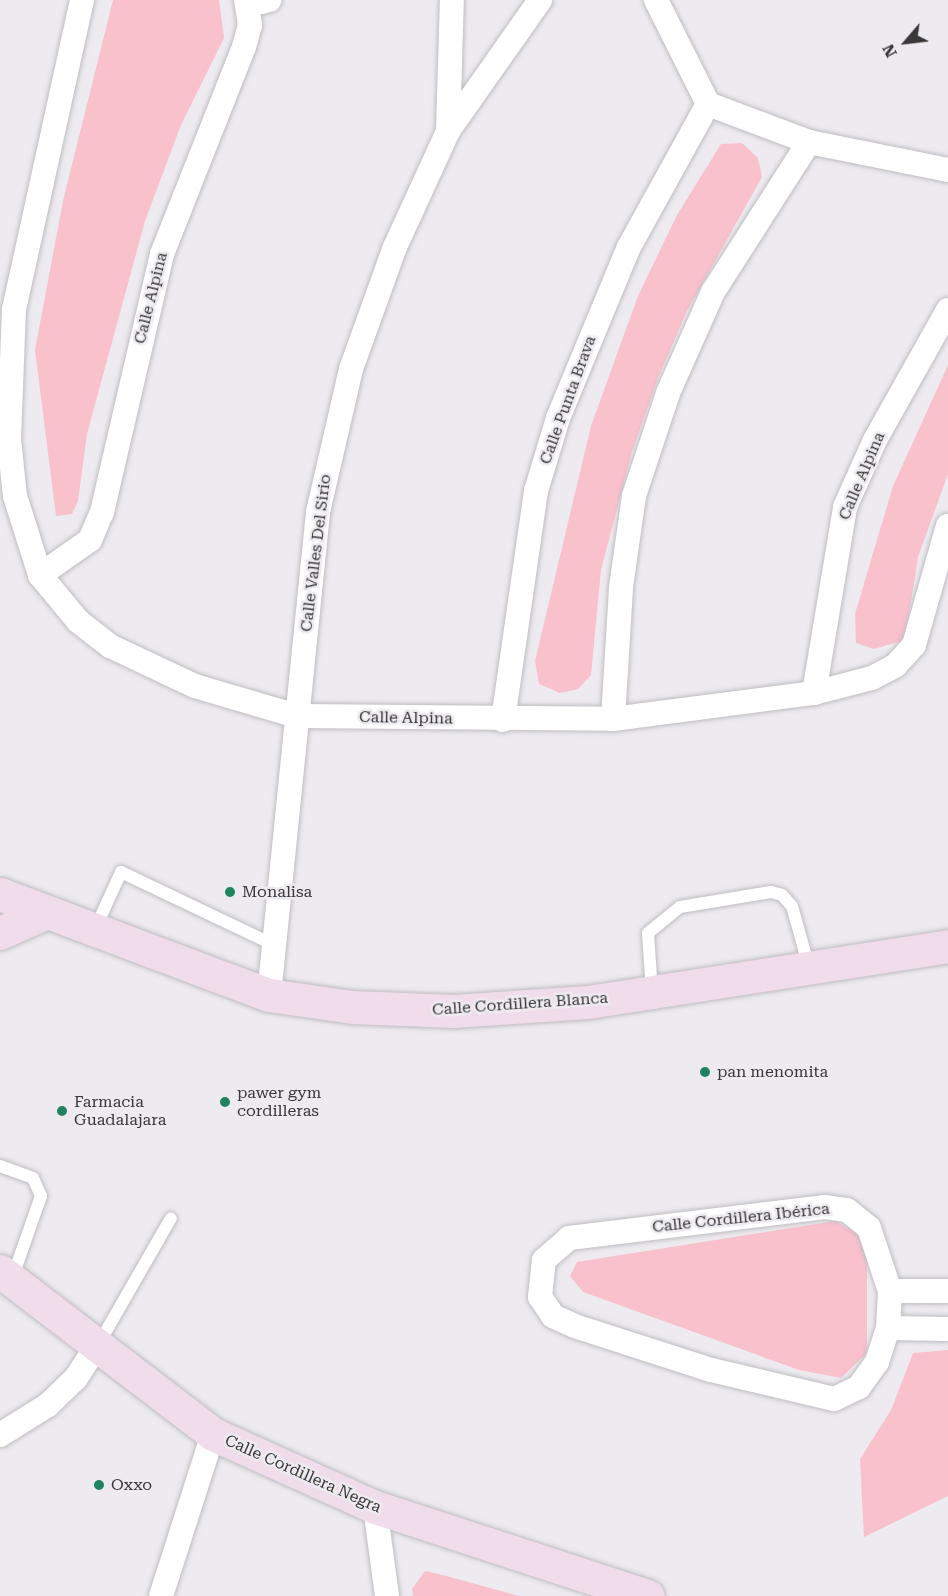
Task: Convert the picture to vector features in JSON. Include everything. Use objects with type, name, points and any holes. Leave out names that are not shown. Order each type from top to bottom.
[{"type":"street","name":"Calle Alpina","points":[[82,0],[29,233],[8,372],[15,496],[40,574],[78,621],[143,666],[297,716],[503,720],[613,719],[814,693],[872,678],[896,665],[914,645],[948,526]]},
{"type":"street","name":"Calle Valles Del Sirio","points":[[448,130],[452,0]]},
{"type":"street","name":"Calle Valles Del Sirio","points":[[269,995],[318,512],[351,369],[395,247],[448,130],[540,0]]},
{"type":"street","points":[[656,0],[708,104],[809,142],[948,170]]},
{"type":"street","name":"Calle Alpina","points":[[40,574],[90,540],[102,512],[162,254],[244,47],[255,2]]},
{"type":"street","name":"Calle Punta Brava","points":[[503,720],[536,491],[558,418],[629,247],[708,104]]},
{"type":"street","points":[[613,719],[621,587],[634,496],[668,393],[713,292],[809,142]]},
{"type":"street","name":"Calle Alpina","points":[[814,693],[845,507],[875,440],[948,310]]},
{"type":"street","name":"Calle Cordillera Blanca","points":[[0,894],[269,995],[352,1007],[453,1011],[652,992],[948,946]]},
{"type":"street","points":[[0,933],[47,912]]},
{"type":"street","name":"Calle Cordillera Ibérica","points":[[825,1207],[847,1209],[869,1228],[890,1291],[888,1328],[867,1378],[850,1393],[821,1400],[575,1326],[553,1316],[539,1284],[549,1252],[569,1238],[825,1207]]},
{"type":"street","name":"Calle Cordillera Negra","points":[[6,1276],[213,1434],[375,1507],[585,1586],[648,1596]]},
{"type":"street","points":[[890,1291],[948,1291]]},
{"type":"street","points":[[888,1328],[948,1329]]},
{"type":"street","points":[[0,1435],[48,1404],[76,1378],[97,1346]]},
{"type":"street","points":[[161,1596],[213,1434]]},
{"type":"street","points":[[375,1507],[387,1596]]},
{"type":"lane","points":[[95,931],[121,872],[274,945]]},
{"type":"lane","points":[[652,992],[648,933],[667,913],[771,892],[792,906],[810,968]]},
{"type":"lane","points":[[0,1166],[33,1178],[41,1196],[6,1276]]},
{"type":"lane","points":[[97,1346],[171,1218]]},
{"type":"shaded area","points":[[113,0],[219,0],[224,38],[181,125],[145,221],[87,434],[78,501],[72,514],[56,516],[35,350],[63,201]]},
{"type":"shaded area","points":[[742,143],[758,158],[762,177],[686,313],[658,378],[632,452],[601,570],[591,675],[578,689],[560,693],[539,684],[535,661],[591,426],[638,296],[677,215],[721,144]]},
{"type":"shaded area","points":[[948,365],[948,474],[918,557],[905,640],[874,649],[856,643],[855,614],[893,486]]},
{"type":"shaded area","points":[[835,1221],[858,1234],[867,1251],[867,1353],[841,1378],[799,1370],[583,1292],[570,1276],[577,1262]]},
{"type":"shaded area","points":[[948,1350],[948,1496],[864,1537],[860,1459],[891,1410],[913,1353]]},
{"type":"shaded area","points":[[425,1571],[519,1596],[413,1596],[412,1589]]},
{"type":"place","name":"Monalisa","points":[[230,892]]},
{"type":"place","name":"pan menomita","points":[[705,1072]]},
{"type":"place","name":"pawer gym cordilleras","points":[[225,1102]]},
{"type":"place","name":"Farmacia Guadalajara","points":[[62,1111]]},
{"type":"place","name":"Oxxo","points":[[99,1485]]}]
